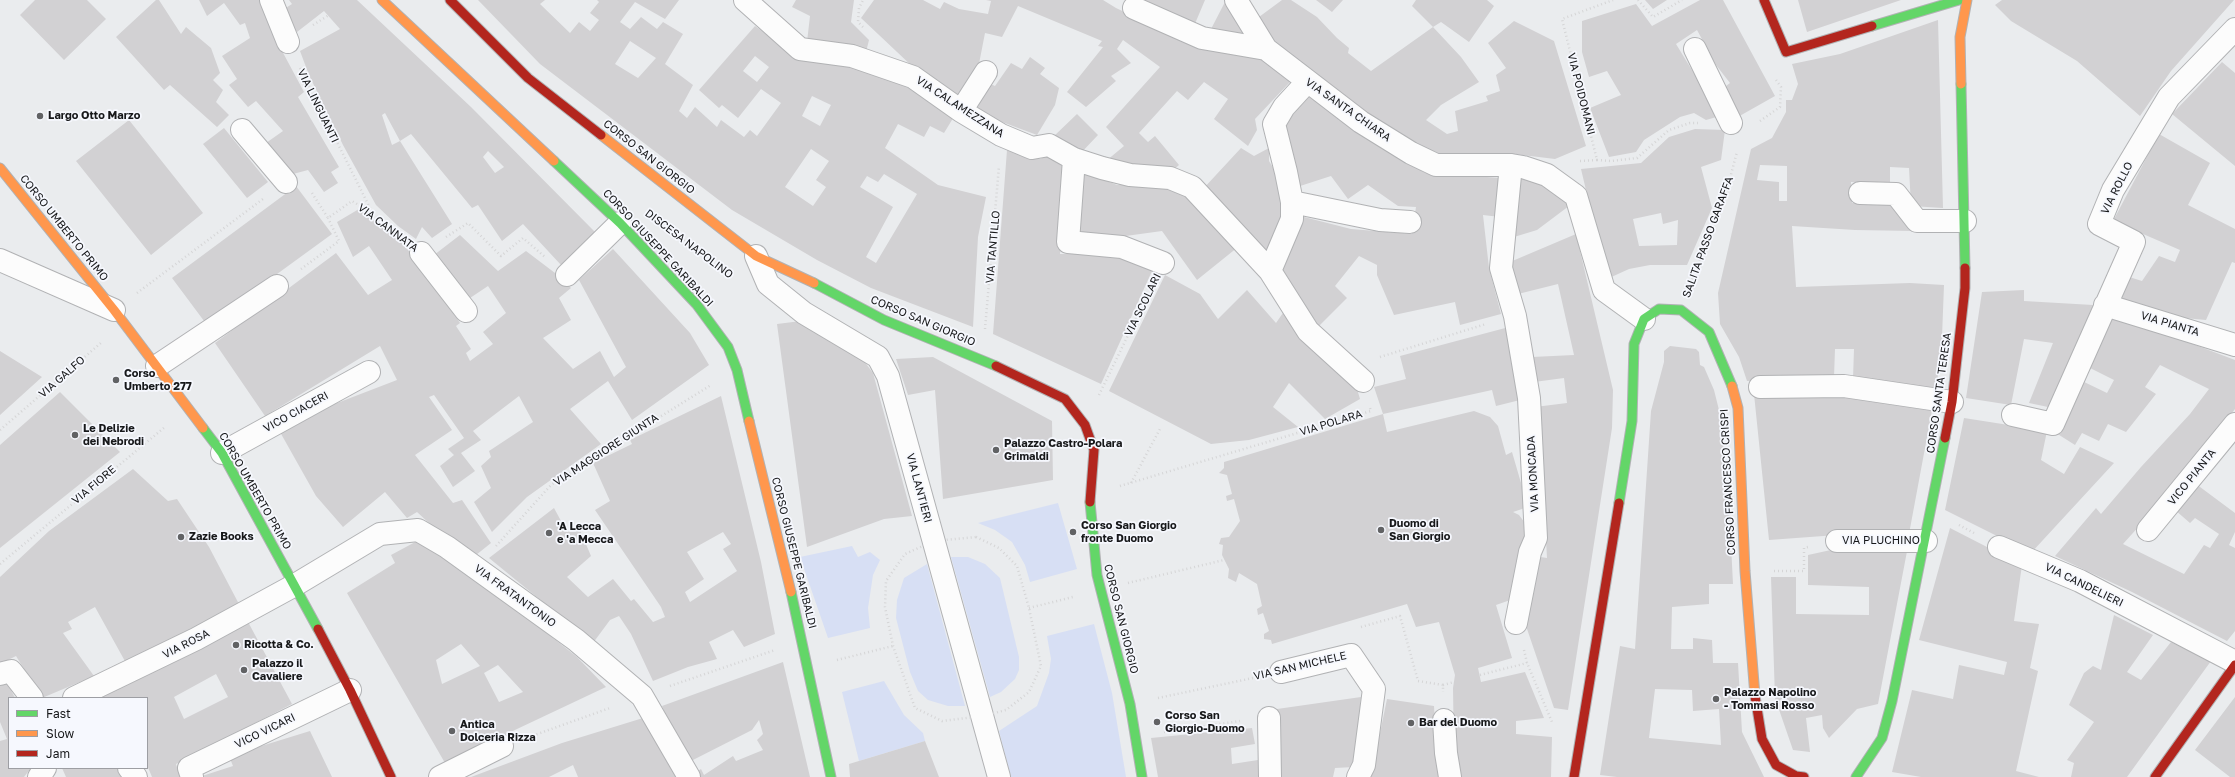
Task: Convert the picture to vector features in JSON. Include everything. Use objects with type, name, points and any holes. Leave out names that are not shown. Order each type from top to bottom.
[{"type":"street","points":[[271,0],[288,42]]},
{"type":"street","name":"CORSO GIUSEPPE GARIBALDI","points":[[382,0],[620,223],[697,305],[728,347],[737,370],[803,640],[831,777]]},
{"type":"street","name":"CORSO SAN GIORGIO","points":[[450,0],[528,78],[756,256],[813,282],[884,320],[981,359],[1065,399],[1085,425],[1094,450],[1089,496],[1096,576],[1101,590],[1130,704],[1142,777]]},
{"type":"street","name":"VIA CALAMEZZANA","points":[[745,0],[800,49],[852,56],[913,77],[962,111],[1001,135],[1032,148],[1049,145],[1074,159],[1102,168],[1130,175],[1170,178],[1192,187],[1270,271],[1308,331],[1363,381]]},
{"type":"street","name":"VIA SANTA CHIARA","points":[[1236,0],[1266,49],[1361,122],[1411,153],[1436,165],[1511,165],[1547,175],[1576,196]]},
{"type":"street","points":[[1764,0],[1786,52],[1959,0]]},
{"type":"street","name":"CORSO SANTA TERESA","points":[[1856,777],[1882,738],[1926,541],[1952,402],[1965,288],[1965,221],[1960,37],[1967,0]]},
{"type":"street","points":[[1134,8],[1202,38],[1266,49]]},
{"type":"street","name":"VIA ROLLO","points":[[2013,415],[2053,424],[2134,242],[2099,224],[2113,190],[2169,97],[2231,42]]},
{"type":"street","points":[[1695,49],[1736,129]]},
{"type":"street","points":[[962,111],[986,72]]},
{"type":"street","points":[[1270,271],[1292,219],[1292,202],[1274,124],[1284,107],[1307,82]]},
{"type":"street","points":[[242,130],[286,182]]},
{"type":"street","name":"VIA SCOLARI","points":[[1074,159],[1068,242],[1122,248],[1163,263]]},
{"type":"street","name":"VIA MONCADA","points":[[1511,165],[1501,268],[1514,316],[1529,398],[1536,538],[1530,552],[1516,623]]},
{"type":"street","name":"CORSO UMBERTO PRIMO","points":[[0,168],[119,317],[222,453],[295,585],[350,690],[390,777]]},
{"type":"street","points":[[1860,193],[1896,194],[1917,222],[1965,221]]},
{"type":"street","points":[[1576,196],[1604,290],[1644,318]]},
{"type":"street","points":[[1292,202],[1380,220],[1410,222]]},
{"type":"street","points":[[567,275],[620,223]]},
{"type":"street","points":[[421,253],[466,311]]},
{"type":"street","name":"VIA LANTIERI","points":[[756,256],[768,284],[804,313],[878,357],[888,376],[999,777]]},
{"type":"street","points":[[2,262],[119,317]]},
{"type":"street","points":[[157,366],[277,286]]},
{"type":"street","name":"VIA PIANTA","points":[[2105,305],[2233,342]]},
{"type":"street","points":[[1574,777],[1632,421],[1634,344],[1644,318],[1659,309],[1681,310]]},
{"type":"street","name":"CORSO FRANCESCO CRISPI","points":[[1681,310],[1709,332],[1729,376],[1738,408],[1745,571],[1754,680],[1762,739],[1776,765],[1798,777]]},
{"type":"street","name":"VICO CIACERI","points":[[222,453],[370,372]]},
{"type":"street","points":[[1760,387],[1844,386],[1952,402]]},
{"type":"street","name":"VICO PIANTA","points":[[2148,530],[2235,424]]},
{"type":"street","name":"VIA FRATANTONIO","points":[[295,585],[380,534],[401,530],[418,530],[447,547],[576,640],[642,696],[689,777]]},
{"type":"street","name":"VIA PLUCHINO","points":[[1836,541],[1926,541]]},
{"type":"street","name":"VIA CANDELIERI","points":[[1999,547],[2080,581],[2235,663]]},
{"type":"street","name":"VIA ROSA","points":[[83,696],[196,639],[295,585]]},
{"type":"street","points":[[1351,655],[1374,689],[1364,765],[1358,777]]},
{"type":"street","name":"VIA SAN MICHELE","points":[[1281,672],[1351,655]]},
{"type":"street","points":[[2155,777],[2235,663]]},
{"type":"street","points":[[0,674],[11,671],[31,697]]},
{"type":"street","name":"VICO VICARI","points":[[192,777],[189,768],[350,690]]},
{"type":"street","points":[[1269,718],[1270,777]]},
{"type":"street","points":[[1444,720],[1446,753],[1450,777]]},
{"type":"street","points":[[440,777],[502,746]]},
{"type":"street","points":[[130,769],[136,777]]},
{"type":"path","name":"VIA POIDOMANI","points":[[1597,160],[1562,19],[1613,0]]},
{"type":"path","points":[[1638,0],[1653,17],[1682,0]]},
{"type":"path","points":[[288,42],[329,15]]},
{"type":"path","name":"VIA LINGUANTI","points":[[288,42],[353,178],[372,213]]},
{"type":"path","points":[[1576,196],[1568,163],[1638,158],[1669,130],[1690,123],[1736,129],[1780,107],[1781,87],[1772,76]]},
{"type":"path","name":"SALITA PASSO GARAFFA","points":[[1681,310],[1726,193],[1736,129]]},
{"type":"path","name":"VIA TANTILLO","points":[[981,359],[992,259],[1001,135]]},
{"type":"path","points":[[119,317],[286,182],[304,179],[328,218],[339,241],[297,272]]},
{"type":"path","name":"VIA CANNATA","points":[[328,218],[352,201],[372,213],[421,253],[468,223],[501,256],[523,238],[567,275]]},
{"type":"path","name":"DISCESA NAPOLINO","points":[[661,223],[699,252]]},
{"type":"path","name":"VIA SCOLARI","points":[[1085,425],[1163,263]]},
{"type":"path","name":"VIA POLARA","points":[[1089,496],[1371,412],[1360,363],[1514,316]]},
{"type":"path","name":"VIA GALFO","points":[[0,430],[119,317]]},
{"type":"path","name":"VIA MAGGIORE GIUNTA","points":[[473,567],[501,541],[551,485],[683,400],[737,370]]},
{"type":"path","name":"VIA FIORE","points":[[0,564],[188,407]]},
{"type":"path","points":[[1130,483],[1160,427]]},
{"type":"path","points":[[1932,510],[1999,547]]},
{"type":"path","points":[[1745,571],[1804,571],[1804,548],[1836,541]]},
{"type":"path","points":[[1101,590],[1224,560]]},
{"type":"path","points":[[829,662],[893,646],[915,708],[942,721],[983,716],[1006,710],[1029,692],[1041,666],[1029,608],[1076,597]]},
{"type":"path","name":"VIA SAN MICHELE","points":[[1351,655],[1346,631],[1400,616],[1418,681],[1443,685]]},
{"type":"path","points":[[1516,623],[1527,663],[1554,728]]},
{"type":"path","points":[[1480,675],[1527,663]]},
{"type":"path","name":"VIA SAN MICHELE","points":[[1130,704],[1281,672]]},
{"type":"path","points":[[1444,720],[1443,685],[1454,682]]},
{"type":"path","points":[[1136,735],[1269,718]]},
{"type":"shaded area","points":[[1058,503],[1077,569],[1030,582],[1025,565],[1012,542],[995,530],[978,523]]},
{"type":"shaded area","points":[[852,546],[858,557],[870,552],[880,560],[873,575],[868,608],[870,628],[828,638],[800,557]]},
{"type":"shaded area","points":[[951,557],[968,557],[985,564],[1000,578],[1019,657],[1019,670],[1015,679],[1001,692],[990,697]]},
{"type":"shaded area","points":[[927,564],[965,706],[948,706],[928,700],[918,691],[910,672],[896,618],[897,600],[904,578]]},
{"type":"shaded area","points":[[1094,624],[1112,693],[1126,777],[1011,777],[999,731],[1037,706],[1049,673],[1051,659],[1047,636]]},
{"type":"shaded area","points":[[884,681],[904,715],[923,733],[925,741],[859,761],[842,692]]},
{"type":"building","points":[[35,0],[87,0],[106,19],[64,60],[20,15]]},
{"type":"building","points":[[156,0],[159,0],[181,34],[186,27],[211,48],[220,73],[213,80],[223,90],[216,102],[229,115],[217,127],[170,85],[164,90],[116,37]]},
{"type":"building","points":[[199,0],[260,0],[281,49],[304,92],[298,97],[339,167],[331,172],[338,183],[324,192],[308,170],[293,174],[266,143],[283,131],[256,101],[248,107],[229,85],[237,79],[222,56],[250,38],[245,23],[240,25],[224,3],[207,16]]},
{"type":"building","points":[[289,0],[357,0],[471,107],[595,232],[561,265],[523,224],[502,241],[478,205],[472,208],[411,134],[400,141],[452,224],[432,238],[422,227],[416,239],[398,226],[376,205],[343,145],[309,75],[300,51],[340,29],[324,11],[297,32],[281,11],[292,4]],"holes":[[[385,113],[400,141],[392,145],[382,115]],[[488,151],[504,167],[495,173],[483,157]]]},
{"type":"building","points":[[478,0],[545,0],[540,4],[570,33],[579,22],[590,31],[599,20],[590,13],[599,2],[597,0],[679,0],[665,19],[635,2],[620,22],[630,29],[641,17],[657,29],[663,22],[683,34],[665,64],[693,85],[679,111],[687,118],[695,107],[717,127],[721,120],[744,137],[750,130],[757,136],[781,103],[761,89],[738,118],[722,105],[719,108],[699,90],[755,26],[801,59],[851,66],[889,77],[955,115],[944,133],[930,126],[924,137],[898,124],[885,148],[938,185],[986,197],[978,237],[973,327],[871,288],[817,260],[732,210],[540,64]],"holes":[[[630,41],[656,58],[638,78],[615,64]],[[755,56],[769,67],[757,82],[743,71]],[[812,96],[831,105],[820,126],[802,116]],[[811,149],[829,161],[816,180],[826,187],[813,206],[785,187]],[[884,174],[917,194],[876,263],[866,257],[893,207],[860,187],[867,176],[878,182]]]},
{"type":"building","points":[[796,0],[854,0],[851,22],[869,40],[866,52],[807,42],[810,16],[792,7]]},
{"type":"building","points":[[874,0],[923,0],[940,9],[944,2],[959,9],[988,14],[991,1],[986,0],[1103,0],[1141,20],[1263,56],[1290,82],[1255,119],[1257,130],[1248,146],[1214,119],[1228,99],[1204,82],[1188,100],[1177,91],[1139,133],[1148,142],[1155,136],[1179,165],[1170,173],[1106,161],[1124,146],[1106,127],[1160,67],[1123,40],[1117,49],[1131,63],[1111,76],[1116,81],[1086,107],[1067,92],[1103,47],[1098,46],[1102,41],[1018,6],[1002,37],[985,33],[978,69],[958,98],[914,68],[861,18]]},
{"type":"building","points":[[1137,0],[1205,0],[1194,26]]},
{"type":"building","points":[[1226,0],[1246,27],[1241,38],[1210,31]]},
{"type":"building","points":[[1282,0],[1291,0],[1317,17],[1349,48],[1348,53],[1371,71],[1433,27],[1461,57],[1479,82],[1441,105],[1426,120],[1447,134],[1458,131],[1455,111],[1488,101],[1486,96],[1500,91],[1496,75],[1506,68],[1488,43],[1514,21],[1554,41],[1586,146],[1555,159],[1506,153],[1438,153],[1407,140],[1351,104],[1304,67],[1263,31],[1259,17]]},
{"type":"building","points":[[1316,0],[1343,0],[1332,12]]},
{"type":"building","points":[[1416,0],[1487,0],[1494,6],[1469,42],[1441,22],[1433,27],[1412,6]]},
{"type":"building","points":[[1645,0],[1667,0],[1653,9]]},
{"type":"building","points":[[1700,0],[1723,0],[1775,96],[1736,118],[1722,89],[1730,83],[1716,65],[1697,30],[1676,44],[1720,116],[1706,120],[1694,113],[1680,117],[1644,140],[1636,152],[1609,157],[1590,108],[1621,95],[1607,71],[1589,77],[1582,52],[1582,21],[1636,4],[1652,26]]},
{"type":"building","points":[[1798,0],[1901,0],[1807,32]]},
{"type":"building","points":[[2002,0],[2234,0],[2171,71],[2140,116],[2077,61],[2011,21],[1995,5]]},
{"type":"building","points":[[1938,20],[1943,208],[1911,206],[1909,168],[1890,167],[1890,183],[1851,182],[1852,203],[1894,202],[1914,231],[1855,230],[1792,226],[1796,287],[1910,283],[1944,285],[1942,337],[1936,394],[1853,379],[1854,349],[1835,349],[1834,377],[1747,381],[1739,357],[1720,324],[1718,293],[1751,149],[1772,138],[1786,112],[1786,100],[1792,100],[1798,84],[1792,64],[1840,54]],"holes":[[[1760,165],[1787,166],[1787,201],[1779,201],[1779,182],[1757,180]]]},
{"type":"building","points":[[1030,57],[1045,68],[1040,74],[1059,88],[1055,105],[1037,135],[994,119],[977,109],[988,83],[995,86],[1011,63],[1022,69]]},
{"type":"building","points":[[2222,62],[2235,73],[2235,166],[2172,114]]},
{"type":"building","points":[[1310,93],[1399,158],[1425,173],[1502,178],[1500,217],[1483,215],[1489,268],[1501,314],[1460,325],[1455,302],[1394,315],[1377,275],[1377,265],[1359,256],[1335,286],[1347,298],[1317,328],[1280,272],[1300,216],[1351,229],[1412,234],[1416,207],[1398,206],[1368,185],[1348,199],[1331,176],[1297,187],[1284,126]]},
{"type":"building","points":[[1077,114],[1098,135],[1079,155],[1053,137]]},
{"type":"building","points":[[129,120],[203,213],[151,255],[76,161]]},
{"type":"building","points":[[224,128],[268,182],[247,198],[203,144]]},
{"type":"building","points":[[1695,129],[1725,130],[1721,160],[1701,167],[1712,208],[1687,265],[1650,265],[1629,269],[1607,279],[1581,169],[1641,163],[1669,137]],"holes":[[[1661,213],[1663,224],[1678,220],[1677,245],[1639,246],[1633,219]]]},
{"type":"building","points":[[2159,134],[2210,163],[2188,205],[2235,229],[2235,263],[2232,262],[2206,320],[2184,318],[2119,302],[2126,276],[2142,281],[2159,256],[2175,262],[2180,250],[2113,221]]},
{"type":"building","points":[[1241,148],[1254,156],[1269,148],[1269,161],[1281,181],[1283,217],[1267,252],[1203,189]]},
{"type":"building","points":[[1007,150],[1041,159],[1047,151],[1067,165],[1060,254],[1120,254],[1152,271],[1101,384],[993,334]]},
{"type":"building","points":[[1077,169],[1117,185],[1170,183],[1194,198],[1238,247],[1197,280],[1162,231],[1111,238],[1072,234]]},
{"type":"building","points":[[1519,174],[1565,194],[1569,206],[1537,230],[1514,237]]},
{"type":"building","points":[[296,186],[332,234],[207,325],[172,278]]},
{"type":"building","points":[[359,209],[405,246],[429,277],[460,323],[456,326],[471,349],[466,353],[470,361],[493,344],[483,332],[506,313],[488,286],[470,298],[434,255],[460,235],[498,271],[526,251],[555,273],[571,288],[559,298],[571,320],[543,338],[573,369],[600,351],[614,377],[626,367],[579,280],[613,249],[690,333],[709,365],[632,420],[608,381],[570,409],[601,444],[527,497],[492,532],[474,502],[491,488],[481,466],[491,457],[489,451],[533,422],[519,396],[473,431],[481,440],[461,453],[475,471],[453,487],[440,466],[454,455],[448,449],[464,438],[434,395],[429,397],[452,430],[415,455],[453,503],[462,500],[491,543],[476,555],[443,536],[417,512],[407,518],[385,492],[343,527],[316,496],[280,432],[332,405],[397,380],[380,346],[265,416],[215,343],[336,253],[368,295],[392,280],[369,246],[353,257],[337,222]]},
{"type":"building","points":[[1576,234],[1613,390],[1612,428],[1568,710],[1554,708],[1526,626],[1534,556],[1547,558],[1541,449],[1535,407],[1567,403],[1564,378],[1534,382],[1532,357],[1574,355],[1558,284],[1518,294],[1510,262]]},
{"type":"building","points":[[1165,275],[1200,294],[1218,319],[1247,290],[1276,323],[1285,310],[1357,389],[1360,399],[1325,419],[1289,383],[1273,407],[1298,427],[1249,440],[1211,444],[1109,391]]},
{"type":"building","points":[[2024,290],[2024,301],[2093,305],[2077,349],[2048,407],[2029,403],[2053,343],[2024,339],[2011,405],[1966,398],[1982,292]]},
{"type":"building","points":[[2111,313],[2235,360],[2235,409],[2169,493],[2123,544],[2184,574],[2204,545],[2210,548],[2219,534],[2195,518],[2190,523],[2175,510],[2196,484],[2235,513],[2235,532],[2229,545],[2235,548],[2235,631],[2227,641],[2132,592],[2055,556],[2096,508],[2101,514],[2141,467],[2190,414],[2209,389],[2160,365],[2145,387],[2156,394],[2126,432],[2108,424],[2099,441],[2082,433],[2075,445],[2056,433],[2080,380],[2107,393],[2114,380],[2086,366]]},
{"type":"building","points":[[801,321],[864,361],[873,373],[912,516],[884,519],[807,547],[777,324]]},
{"type":"building","points":[[1509,327],[1520,400],[1496,406],[1492,390],[1383,414],[1374,387],[1406,379],[1400,356]]},
{"type":"building","points":[[1670,346],[1696,349],[1699,352],[1700,365],[1704,367],[1714,390],[1720,414],[1729,505],[1733,584],[1709,584],[1709,604],[1672,607],[1671,649],[1693,649],[1693,638],[1712,640],[1713,663],[1738,663],[1742,732],[1764,777],[1617,777],[1600,775],[1620,646],[1635,649],[1651,411],[1664,362],[1664,351]],"holes":[[[1655,689],[1692,690],[1693,711],[1719,709],[1721,745],[1649,738]]]},
{"type":"building","points":[[0,351],[42,377],[0,415]]},
{"type":"building","name":"Palazzo Castro-Polara Grimaldi","points":[[933,357],[1052,421],[1053,480],[943,499],[935,390],[908,395],[896,359]]},
{"type":"building","points":[[60,392],[120,452],[0,548],[0,445]]},
{"type":"building","points":[[1754,394],[1855,394],[1933,405],[1909,534],[1837,535],[1769,540]]},
{"type":"building","points":[[721,396],[761,562],[775,634],[744,647],[733,630],[709,642],[717,659],[688,667],[653,681],[631,634],[619,616],[610,620],[593,643],[489,558],[554,508],[567,532],[580,530],[591,556],[567,577],[588,597],[613,579],[631,601],[634,599],[653,622],[665,617],[661,607],[595,510],[610,501],[593,463],[632,444],[630,440]],"holes":[[[723,532],[731,544],[723,549],[737,571],[690,602],[685,592],[704,579],[687,552]]]},
{"type":"building","name":"Duomo di San Giorgio","points":[[1474,411],[1490,417],[1498,426],[1506,455],[1512,452],[1528,507],[1513,512],[1519,515],[1528,527],[1515,573],[1513,586],[1516,598],[1496,605],[1512,658],[1478,668],[1481,682],[1525,672],[1544,718],[1516,721],[1516,734],[1552,737],[1551,777],[1458,777],[1454,752],[1453,688],[1455,675],[1439,622],[1416,627],[1407,604],[1272,644],[1271,640],[1264,639],[1264,634],[1269,631],[1263,613],[1258,615],[1257,609],[1262,606],[1257,584],[1239,573],[1236,582],[1228,578],[1229,569],[1222,555],[1223,545],[1219,544],[1221,538],[1229,537],[1240,521],[1234,499],[1227,501],[1226,496],[1232,494],[1227,475],[1219,473],[1224,468],[1224,462],[1383,414],[1387,432]]},
{"type":"building","points":[[1964,418],[2047,431],[2041,460],[2064,474],[2080,447],[2114,463],[2031,553],[1945,510]]},
{"type":"building","points":[[133,469],[168,501],[177,499],[209,547],[240,606],[126,663],[95,607],[68,622],[72,629],[63,633],[94,676],[41,697],[16,656],[0,664],[0,577],[49,531]]},
{"type":"building","points":[[1950,528],[2022,565],[2014,621],[2039,624],[2030,668],[2038,671],[2016,771],[2039,777],[1921,777],[1892,772],[1912,690],[1953,699],[1959,665],[2004,675],[2007,662],[1919,640]]},
{"type":"building","points":[[419,540],[514,607],[577,657],[606,687],[445,763],[347,593],[395,563],[391,555]],"holes":[[[461,644],[480,666],[442,684],[436,660]],[[498,665],[523,692],[499,702],[484,673]]]},
{"type":"building","points":[[1908,546],[1878,704],[1857,709],[1829,738],[1823,728],[1822,715],[1806,718],[1810,752],[1793,750],[1775,698],[1771,577],[1796,577],[1796,614],[1869,615],[1869,587],[1808,585],[1808,555],[1840,548]]},
{"type":"building","points":[[2114,615],[2153,635],[2127,672],[2141,680],[2171,642],[2211,661],[2127,777],[2071,777],[2074,763],[2067,760],[2094,722],[2069,705],[2084,673],[2093,666],[2101,670]]},
{"type":"building","points":[[247,620],[292,704],[176,764],[180,777],[152,777],[148,767],[148,697],[97,697]],"holes":[[[216,674],[228,697],[184,719],[174,697]]]},
{"type":"building","points":[[783,662],[810,777],[697,777],[695,773],[701,769],[704,775],[733,756],[736,761],[763,750],[757,740],[763,734],[759,720],[752,730],[689,762],[671,728],[662,706]]},
{"type":"building","points":[[6,680],[14,697],[8,697],[8,769],[30,769],[24,777],[0,777],[0,741],[7,739],[0,722],[0,683]]},
{"type":"building","points":[[1361,697],[1354,767],[1335,768],[1333,777],[1278,777],[1277,709]]},
{"type":"building","points":[[2235,697],[2235,777],[2230,777],[2195,750]]},
{"type":"building","points":[[1387,699],[1434,706],[1436,743],[1441,777],[1371,777]]},
{"type":"building","points":[[643,718],[682,777],[578,777],[573,765],[549,777],[471,777],[562,743]]},
{"type":"building","points":[[1252,728],[1255,744],[1231,748],[1232,764],[1258,760],[1260,777],[1158,777],[1151,738]]},
{"type":"building","points":[[310,731],[332,777],[199,777],[233,766],[229,756]]},
{"type":"building","points":[[925,741],[939,777],[850,777],[849,764]]},
{"type":"building","points":[[62,769],[120,769],[125,777],[66,777]]},
{"type":"traffic: fast","points":[[1872,26],[1959,0]]},
{"type":"traffic: fast","points":[[1961,84],[1965,268]]},
{"type":"traffic: fast","points":[[554,161],[620,223],[697,305],[728,347],[737,370],[749,421]]},
{"type":"traffic: fast","points":[[814,283],[884,320],[996,366]]},
{"type":"traffic: fast","points":[[1619,503],[1632,421],[1634,344],[1644,319],[1659,309],[1681,310],[1709,332],[1732,386]]},
{"type":"traffic: fast","points":[[203,428],[222,453],[318,629]]},
{"type":"traffic: fast","points":[[1856,777],[1882,738],[1892,701],[1945,438]]},
{"type":"traffic: fast","points":[[1090,502],[1097,575],[1130,704],[1142,777]]},
{"type":"traffic: fast","points":[[791,592],[831,777]]},
{"type":"traffic: slow","points":[[382,0],[554,161]]},
{"type":"traffic: slow","points":[[1961,84],[1960,37],[1967,0]]},
{"type":"traffic: slow","points":[[601,135],[756,256],[814,283]]},
{"type":"traffic: slow","points":[[0,168],[114,310],[203,428]]},
{"type":"traffic: slow","points":[[1732,386],[1738,408],[1745,571],[1755,696]]},
{"type":"traffic: slow","points":[[749,421],[791,592]]},
{"type":"traffic: jam","points":[[450,0],[528,78],[601,135]]},
{"type":"traffic: jam","points":[[1764,0],[1786,52],[1872,26]]},
{"type":"traffic: jam","points":[[1945,438],[1952,402],[1965,288],[1965,268]]},
{"type":"traffic: jam","points":[[996,366],[1065,399],[1085,425],[1094,450],[1090,502]]},
{"type":"traffic: jam","points":[[1574,777],[1619,503]]},
{"type":"traffic: jam","points":[[318,629],[350,690],[391,777]]},
{"type":"traffic: jam","points":[[2155,777],[2235,665]]},
{"type":"traffic: jam","points":[[1755,696],[1762,739],[1776,765],[1796,776],[1804,777]]},
{"type":"place","name":"Largo Otto Marzo","points":[[40,116]]},
{"type":"place","name":"Corso Umberto 277","points":[[116,380]]},
{"type":"place","name":"Le Delizie dei Nebrodi","points":[[75,435]]},
{"type":"place","name":"Palazzo Castro-Polara Grimaldi","points":[[996,450]]},
{"type":"place","name":"Duomo di San Giorgio","points":[[1381,530]]},
{"type":"place","name":"Corso San Giorgio fronte Duomo","points":[[1073,532]]},
{"type":"place","name":"'A Lecca e 'a Mecca","points":[[549,533]]},
{"type":"place","name":"Zazie Books","points":[[181,537]]},
{"type":"place","name":"Ricotta & Co.","points":[[236,645]]},
{"type":"place","name":"Palazzo il Cavaliere","points":[[244,670]]},
{"type":"place","name":"Palazzo Napolino - Tommasi Rosso","points":[[1716,699]]},
{"type":"place","name":"Corso San Giorgio-Duomo","points":[[1157,722]]},
{"type":"place","name":"Bar del Duomo","points":[[1411,723]]},
{"type":"place","name":"Antica Dolceria Rizza","points":[[452,731]]}]
